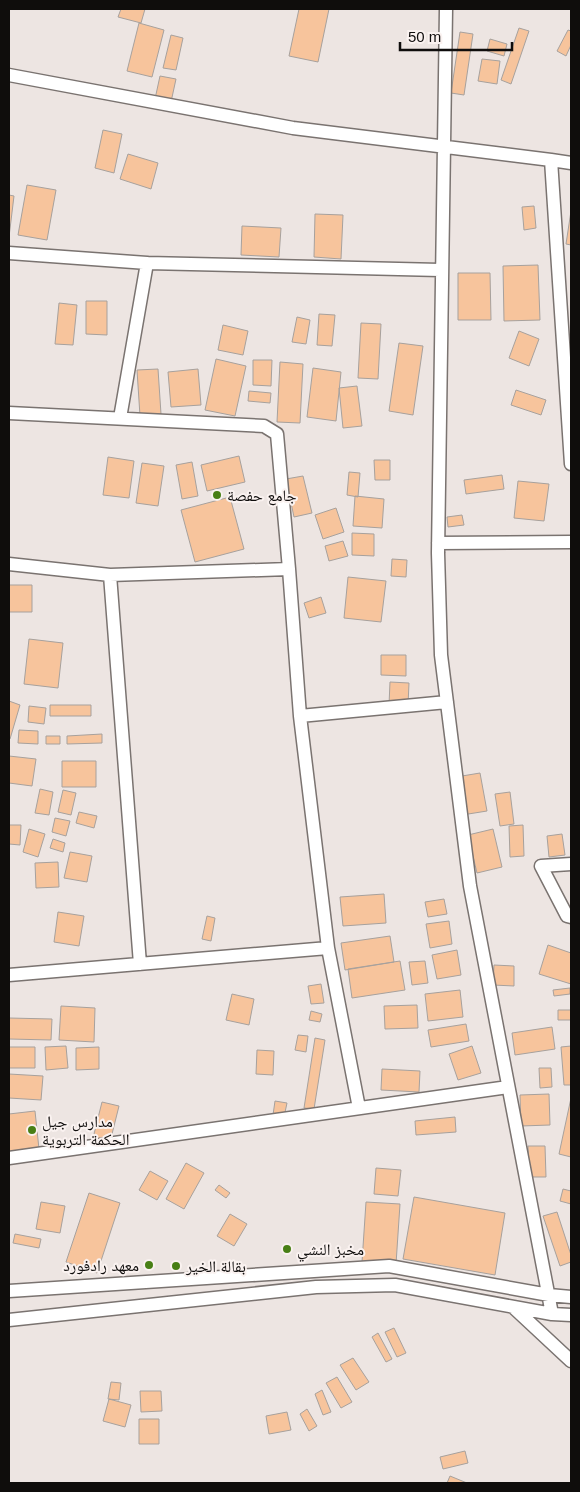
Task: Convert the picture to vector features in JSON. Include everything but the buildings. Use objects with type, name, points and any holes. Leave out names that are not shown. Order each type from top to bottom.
[{"type":"street","points":[[446,9],[440,270],[438,543],[441,655],[470,886],[552,1314]]},
{"type":"street","points":[[9,75],[293,128],[571,163]]},
{"type":"street","points":[[551,160],[571,464]]},
{"type":"street","points":[[9,253],[147,263],[440,270]]},
{"type":"street","points":[[120,418],[147,263]]},
{"type":"street","points":[[9,413],[264,426],[277,434],[300,716],[328,948],[359,1108]]},
{"type":"street","points":[[438,543],[571,542]]},
{"type":"street","points":[[9,564],[110,575],[289,569]]},
{"type":"street","points":[[110,575],[140,964]]},
{"type":"street","points":[[300,716],[447,702]]},
{"type":"street","points":[[571,864],[541,866],[568,916],[571,917]]},
{"type":"street","points":[[9,975],[328,948]]},
{"type":"street","points":[[9,1158],[508,1087]]},
{"type":"street","points":[[9,1278],[10,1291],[389,1266],[549,1295],[571,1297]]},
{"type":"street","points":[[9,1320],[316,1287],[385,1285],[395,1285],[552,1314],[571,1315]]},
{"type":"street","points":[[513,1307],[571,1362]]},
{"type":"place","name":"جامع حفصة","points":[[217,495]]},
{"type":"place","name":"مدارس جيل الحكمة التربوية","points":[[32,1130]]},
{"type":"place","name":"مخبز النشي","points":[[287,1249]]},
{"type":"place","name":"معهد رادفورد","points":[[149,1265]]},
{"type":"place","name":"بقالة الخير","points":[[176,1266]]}]
